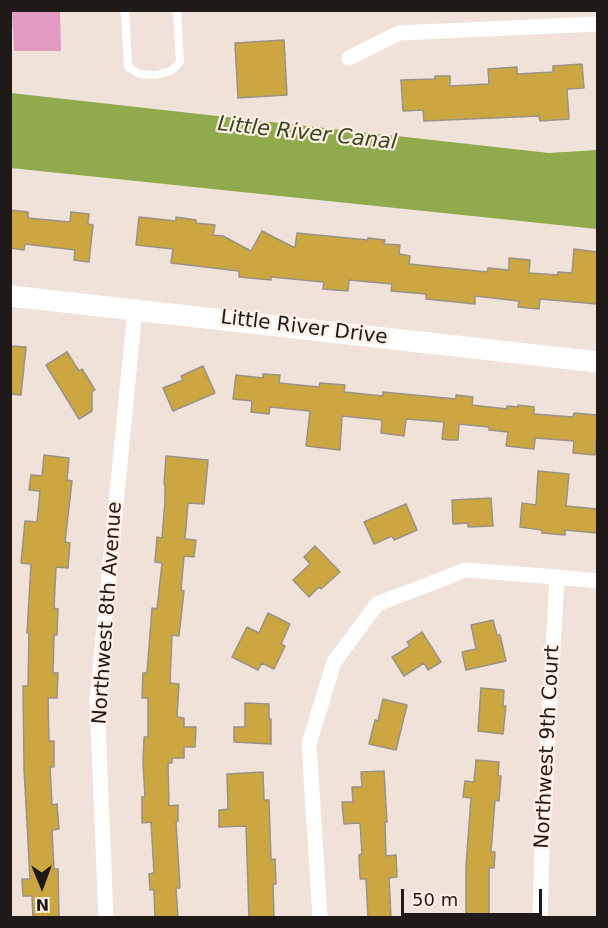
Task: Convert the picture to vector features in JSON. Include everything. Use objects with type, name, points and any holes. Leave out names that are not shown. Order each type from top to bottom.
[{"type":"street","points":[[349,58],[399,33],[597,24]]},
{"type":"street","name":"Little River Drive","points":[[10,296],[597,362]]},
{"type":"street","name":"Northwest 8th Avenue","points":[[106,918],[97,699],[135,309]]},
{"type":"street","points":[[320,918],[309,744],[334,662],[377,604],[466,570],[597,581]]},
{"type":"street","name":"Northwest 9th Court","points":[[540,918],[557,577]]},
{"type":"lane","points":[[124,10],[128,67],[139,74],[156,75],[171,71],[180,62],[177,10]]},
{"type":"shaded area","points":[[12,12],[60,12],[61,51],[14,51]]},
{"type":"water","name":"Little River Canal","points":[[11,93],[549,153],[597,150],[597,229],[11,168]]},
{"type":"building","points":[[284,40],[287,95],[238,98],[235,43]]},
{"type":"building","points":[[582,64],[584,88],[567,89],[569,119],[540,121],[539,116],[424,121],[423,110],[403,111],[401,80],[450,76],[450,86],[489,84],[488,69],[517,67],[517,74],[553,72],[553,66]]},
{"type":"building","points":[[10,210],[28,212],[28,218],[70,222],[71,212],[89,214],[88,224],[93,225],[89,262],[74,260],[75,250],[25,244],[24,250],[10,248]]},
{"type":"building","points":[[139,217],[176,221],[176,217],[196,220],[196,223],[215,225],[213,235],[223,236],[251,251],[262,231],[295,248],[297,233],[368,240],[368,238],[385,240],[384,244],[400,245],[399,254],[410,256],[409,264],[487,272],[488,268],[509,270],[509,258],[530,260],[529,273],[558,275],[558,272],[572,273],[574,249],[597,252],[597,304],[540,299],[539,309],[518,307],[519,301],[475,296],[475,304],[426,299],[426,294],[391,291],[392,284],[349,280],[348,291],[323,289],[324,282],[271,277],[271,280],[239,277],[239,271],[171,263],[173,249],[136,245]]},
{"type":"building","points":[[10,346],[26,347],[21,395],[10,394]]},
{"type":"building","points":[[67,352],[79,371],[82,369],[95,390],[92,392],[92,411],[79,419],[46,365]]},
{"type":"building","points":[[203,366],[215,393],[173,411],[163,388],[183,380],[181,376]]},
{"type":"building","points":[[263,374],[280,375],[279,383],[319,387],[320,383],[345,385],[344,392],[383,396],[383,392],[456,399],[456,395],[473,397],[472,405],[507,409],[507,406],[518,407],[518,405],[534,407],[534,414],[573,417],[574,413],[597,415],[595,455],[573,453],[574,441],[535,438],[534,449],[506,446],[508,432],[489,430],[489,427],[459,424],[458,440],[450,440],[442,439],[444,422],[406,419],[404,436],[381,433],[382,420],[342,416],[340,450],[306,446],[310,411],[270,407],[269,414],[251,412],[252,401],[233,399],[236,375],[263,378]]},
{"type":"building","points":[[44,455],[69,458],[67,480],[72,481],[65,542],[70,543],[68,568],[56,567],[54,608],[58,609],[57,635],[54,635],[53,673],[58,673],[57,698],[48,698],[49,741],[54,741],[54,767],[50,767],[52,805],[57,804],[59,829],[52,830],[54,869],[58,869],[59,918],[33,918],[32,896],[23,896],[22,879],[30,879],[24,768],[23,686],[28,686],[29,633],[27,633],[31,564],[21,563],[25,521],[37,522],[40,491],[29,490],[31,475],[42,476]]},
{"type":"building","points":[[166,456],[208,460],[204,504],[188,503],[185,539],[196,540],[194,557],[184,556],[181,590],[184,591],[179,636],[172,635],[170,683],[179,684],[177,717],[184,718],[184,727],[196,727],[195,747],[184,747],[184,758],[172,758],[172,763],[168,763],[169,806],[178,805],[178,821],[176,822],[180,888],[176,888],[178,918],[155,918],[154,890],[150,890],[149,874],[154,873],[151,822],[142,823],[142,797],[145,797],[144,737],[148,737],[148,698],[142,698],[143,673],[147,673],[152,608],[157,609],[162,563],[155,562],[157,537],[162,538]]},
{"type":"building","points":[[538,471],[569,474],[566,506],[597,509],[597,533],[565,530],[565,535],[542,533],[542,530],[520,527],[522,503],[536,505]]},
{"type":"building","points":[[491,498],[493,526],[468,527],[468,523],[453,524],[452,500]]},
{"type":"building","points":[[406,504],[417,530],[394,540],[392,536],[374,544],[364,522]]},
{"type":"building","points":[[315,546],[340,572],[309,597],[293,580],[310,564],[304,557]]},
{"type":"building","points":[[268,613],[290,624],[281,644],[285,646],[274,669],[262,663],[258,670],[232,657],[247,627],[259,633]]},
{"type":"building","points":[[493,620],[497,635],[500,635],[506,661],[466,670],[462,652],[476,649],[471,625]]},
{"type":"building","points":[[422,632],[441,662],[428,670],[424,663],[404,676],[392,657],[410,646],[407,642]]},
{"type":"building","points":[[481,688],[504,690],[503,706],[506,706],[503,734],[478,731]]},
{"type":"building","points":[[383,699],[407,705],[396,750],[369,744]]},
{"type":"building","points":[[245,703],[269,704],[271,744],[234,742],[234,727],[245,727]]},
{"type":"building","points":[[476,760],[499,762],[498,776],[501,776],[499,801],[495,800],[491,852],[495,852],[494,868],[489,868],[489,918],[466,918],[466,866],[471,798],[463,797],[465,781],[474,782]]},
{"type":"building","points":[[384,771],[386,856],[396,855],[397,877],[389,878],[391,918],[368,918],[366,879],[360,879],[359,855],[362,854],[360,823],[344,824],[342,802],[353,802],[352,787],[362,787],[361,772]]},
{"type":"building","points":[[263,772],[264,800],[269,800],[271,860],[275,859],[274,918],[249,918],[246,826],[219,827],[219,810],[228,809],[227,774]]}]
